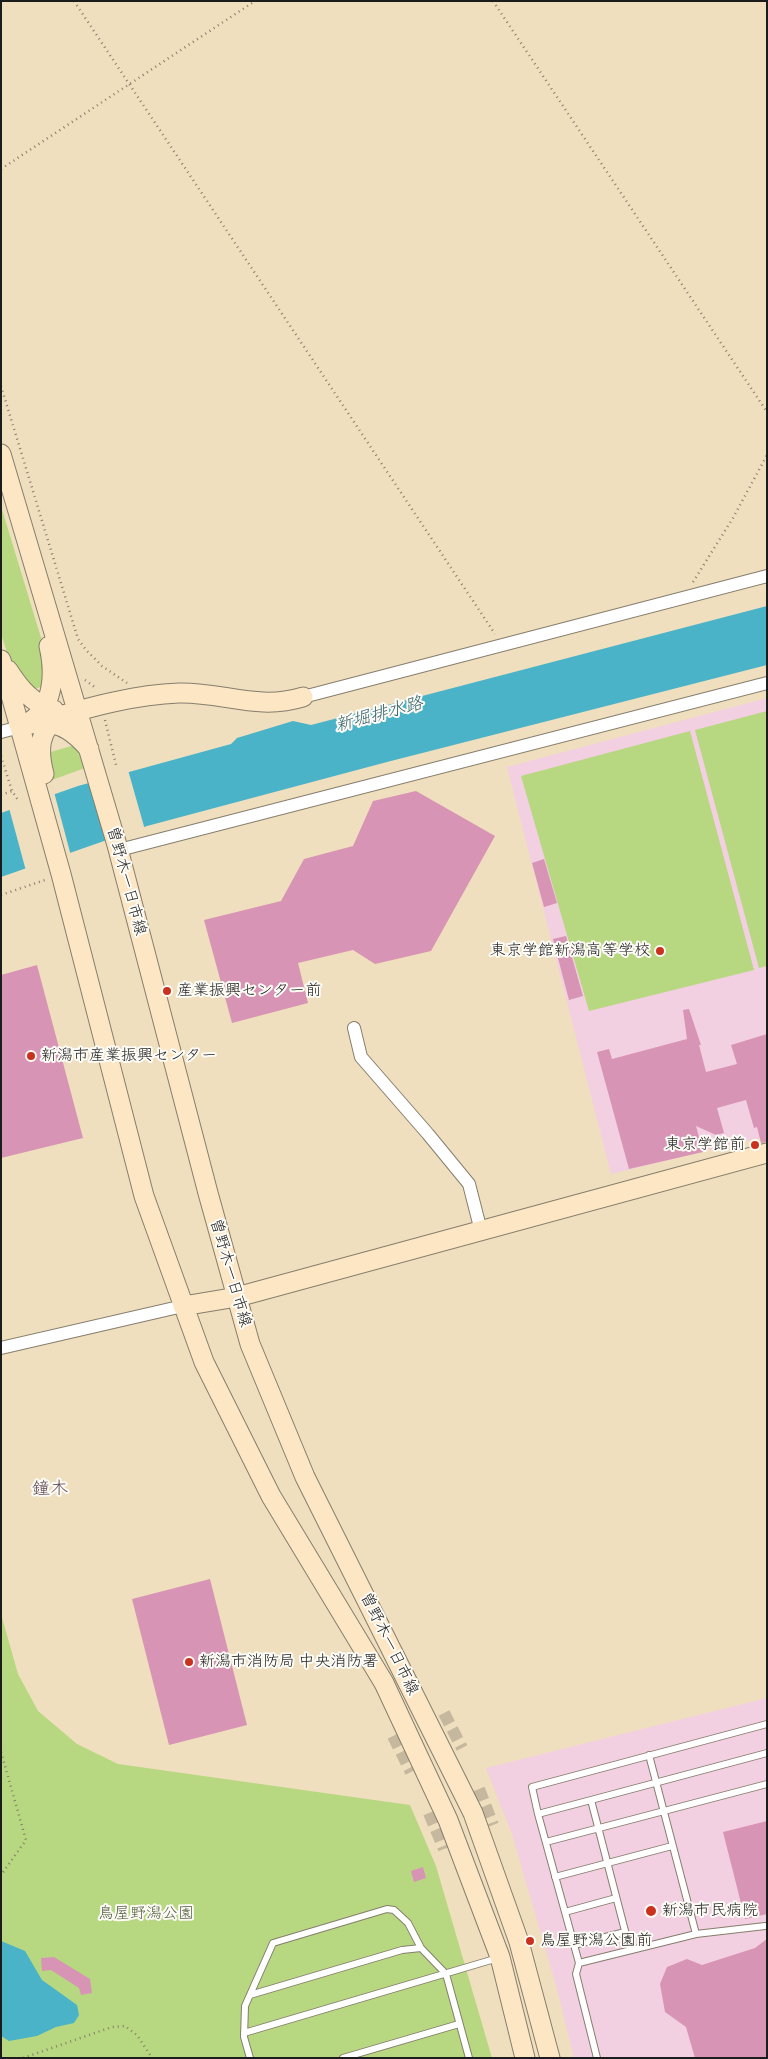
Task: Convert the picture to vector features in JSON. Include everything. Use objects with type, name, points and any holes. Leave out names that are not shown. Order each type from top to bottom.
[{"type":"main road","name":"曽野木一日市線","points":[[1,454],[38,576],[51,717],[43,792],[58,864],[144,1196],[204,1362],[271,1496],[384,1683],[448,1820],[500,1957],[525,2058]]},
{"type":"main road","points":[[38,576],[39,607],[52,660],[53,675],[51,717],[40,744],[43,792]]},
{"type":"main road","points":[[1,660],[19,687],[51,717],[78,736],[90,750]]},
{"type":"main road","name":"曽野木一日市線","points":[[1,660],[51,717],[90,750],[118,848],[250,1344],[306,1477],[473,1813],[520,1942],[550,2058]]},
{"type":"main road","points":[[51,717],[135,698],[194,693],[234,700],[275,703],[304,697]]},
{"type":"main road","points":[[183,1306],[237,1296],[767,1153]]},
{"type":"street","points":[[304,697],[767,576]]},
{"type":"street","points":[[118,848],[767,683]]},
{"type":"street","points":[[1,732],[51,717]]},
{"type":"street","points":[[354,1028],[361,1057],[469,1184],[481,1231]]},
{"type":"street","points":[[1,1348],[183,1306]]},
{"type":"lane","points":[[598,2058],[576,1974],[579,1963],[532,1787],[767,1724]]},
{"type":"lane","points":[[538,1814],[767,1753]]},
{"type":"lane","points":[[649,1755],[696,1934]]},
{"type":"lane","points":[[546,1842],[767,1784]]},
{"type":"lane","points":[[590,1800],[630,1950]]},
{"type":"lane","points":[[556,1877],[672,1846]]},
{"type":"lane","points":[[565,1912],[616,1898]]},
{"type":"lane","points":[[250,2058],[244,2033],[245,2006],[273,1943],[381,1910],[394,1910],[408,1922],[421,1948],[446,1974],[469,2058]]},
{"type":"lane","points":[[579,1963],[696,1934],[765,1926]]},
{"type":"lane","points":[[574,1945],[625,1932]]},
{"type":"lane","points":[[250,1995],[402,1950],[421,1948]]},
{"type":"lane","points":[[244,2033],[500,1957]]},
{"type":"lane","points":[[343,2058],[460,2024]]},
{"type":"path","points":[[74,1],[502,645]]},
{"type":"path","points":[[1,169],[255,1]]},
{"type":"path","points":[[493,1],[767,412]]},
{"type":"path","points":[[1,386],[78,639],[102,666],[125,680],[135,698]]},
{"type":"path","points":[[693,596],[693,581],[733,518],[767,455]]},
{"type":"path","points":[[81,680],[87,680],[97,689]]},
{"type":"path","points":[[104,718],[116,765]]},
{"type":"path","points":[[1,756],[12,791],[18,800]]},
{"type":"path","points":[[1,794],[12,791]]},
{"type":"path","points":[[1,895],[58,864]]},
{"type":"path","points":[[1,1752],[26,1840],[1,1875]]},
{"type":"path","points":[[23,2058],[112,2027],[125,2026],[137,2035],[152,2058]]},
{"type":"shaded area","name":"東京学館新潟高等学校","points":[[767,698],[767,1136],[611,1174],[507,767]]},
{"type":"shaded area","name":"新潟市民病院","points":[[767,1698],[767,2058],[574,2058],[557,1989],[512,1834],[486,1768]]},
{"type":"green space","points":[[1,506],[42,641],[45,686],[30,690],[9,658],[1,634]]},
{"type":"green space","points":[[767,711],[767,966],[759,968],[695,730]]},
{"type":"green space","points":[[690,731],[754,970],[589,1011],[521,776]]},
{"type":"green space","points":[[75,745],[85,768],[52,780],[47,753]]},
{"type":"green space","name":"鳥屋野潟公園","points":[[1,1614],[18,1674],[38,1711],[77,1744],[118,1764],[410,1805],[436,1866],[492,2058],[1,2058]]},
{"type":"water","name":"新堀排水路","points":[[767,606],[767,665],[387,762],[147,826],[1,877],[1,813],[78,786],[231,744],[237,738],[293,721],[311,725]]},
{"type":"water","points":[[1,1941],[25,1951],[42,1980],[77,2005],[79,2015],[74,2023],[56,2027],[37,2036],[9,2041],[1,2036]]},
{"type":"pier","points":[[128,770],[145,830],[107,843],[90,780]]},
{"type":"pier","points":[[54,792],[71,856],[26,871],[9,808]]},
{"type":"building","points":[[416,791],[495,836],[431,951],[375,964],[353,950],[298,963],[308,1003],[232,1023],[204,920],[281,901],[304,859],[353,846],[373,801]]},
{"type":"building","points":[[544,859],[557,903],[544,907],[532,863]]},
{"type":"building","points":[[566,936],[583,996],[569,1000],[553,939]]},
{"type":"building","name":"新潟市産業振興センター","points":[[37,965],[83,1138],[1,1158],[1,975]]},
{"type":"building","points":[[689,1009],[701,1045],[699,1045],[706,1072],[737,1064],[731,1045],[767,1034],[767,1142],[761,1143],[757,1127],[754,1128],[746,1100],[717,1108],[724,1133],[716,1135],[696,1126],[703,1152],[629,1169],[597,1052],[609,1049],[612,1059],[687,1039],[683,1010]]},
{"type":"building","name":"新潟市消防局 中央消防署","points":[[210,1579],[247,1725],[169,1745],[132,1599]]},
{"type":"building","points":[[767,1821],[767,1914],[745,1919],[723,1832]]},
{"type":"building","points":[[423,1867],[426,1878],[414,1882],[411,1871]]},
{"type":"building","points":[[767,1939],[767,2058],[695,2058],[686,2027],[665,2012],[660,1984],[667,1967],[687,1959],[702,1965],[755,1948]]},
{"type":"building","points":[[54,1957],[90,1979],[92,1993],[81,1995],[79,1988],[51,1970],[42,1971],[41,1958]]},
{"type":"tunnel","points":[[444,1713],[462,1748]]},
{"type":"tunnel","points":[[393,1736],[411,1772]]},
{"type":"tunnel","points":[[479,1789],[493,1825]]},
{"type":"tunnel","points":[[429,1813],[444,1849]]},
{"type":"place","name":"東京学館新潟高等学校","points":[[660,951]]},
{"type":"place","name":"産業振興センター前","points":[[167,991]]},
{"type":"place","name":"新潟市産業振興センター","points":[[31,1056]]},
{"type":"place","name":"東京学館前","points":[[755,1145]]},
{"type":"place","name":"新潟市消防局 中央消防署","points":[[189,1662]]},
{"type":"place","name":"新潟市民病院","points":[[651,1911]]},
{"type":"place","name":"鳥屋野潟公園前","points":[[530,1941]]},
{"type":"district","name":"鐘木","points":[[50,1489]]}]
